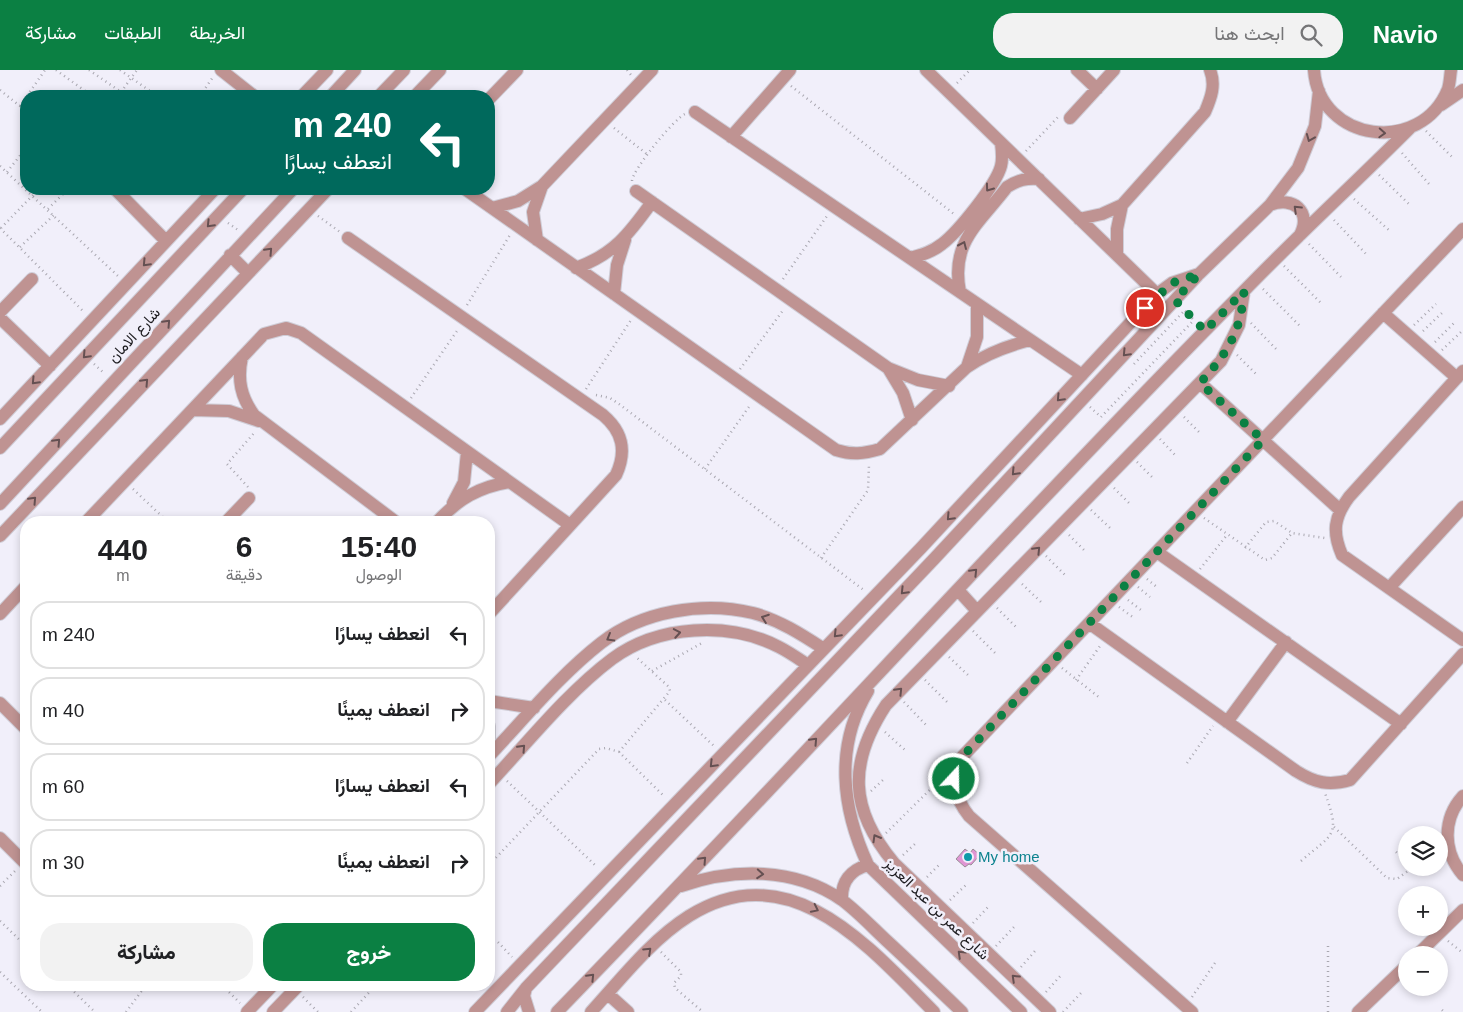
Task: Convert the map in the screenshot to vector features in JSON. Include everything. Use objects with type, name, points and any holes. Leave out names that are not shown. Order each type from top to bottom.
[{"type":"street","points":[[220,70],[246,90]]},
{"type":"street","points":[[308,90],[327,70]]},
{"type":"street","points":[[332,70],[344,81]]},
{"type":"street","points":[[336,90],[355,70]]},
{"type":"street","points":[[385,90],[404,70]]},
{"type":"street","points":[[421,90],[440,70]]},
{"type":"street","points":[[495,93],[517,70]]},
{"type":"street","points":[[492,208],[518,201],[542,186],[652,70]]},
{"type":"street","points":[[926,70],[1157,294]]},
{"type":"street","points":[[1077,70],[1097,89]]},
{"type":"street","points":[[1070,118],[1114,70]]},
{"type":"street","points":[[1079,219],[1102,214],[1122,205],[1205,112],[1212,92],[1210,70]]},
{"type":"street","points":[[1314,70],[1319,91],[1331,110],[1348,124],[1368,132],[1389,133],[1414,126]]},
{"type":"street","points":[[1436,109],[1448,89],[1451,70]]},
{"type":"street","points":[[731,137],[786,75]]},
{"type":"street","points":[[557,1012],[679,887],[878,673],[1254,280],[1394,144],[1453,95],[1463,90]]},
{"type":"street","points":[[507,1012],[526,988],[934,559],[1199,274],[1270,205],[1298,168],[1315,126],[1319,91]]},
{"type":"street","points":[[695,112],[1082,375]]},
{"type":"street","points":[[910,258],[927,254],[942,244],[964,221],[997,176],[1001,166],[1001,143]]},
{"type":"street","points":[[960,292],[957,276],[958,258],[964,241],[1007,187],[1027,178],[1038,179]]},
{"type":"street","points":[[537,240],[533,212],[542,186]]},
{"type":"street","points":[[636,191],[888,368],[918,380],[949,386]]},
{"type":"street","points":[[120,195],[166,241]]},
{"type":"street","points":[[0,419],[209,195]]},
{"type":"street","name":"شارع الامان","points":[[0,448],[238,195]]},
{"type":"street","name":"شارع الامان","points":[[0,504],[287,195]]},
{"type":"street","points":[[0,536],[322,195]]},
{"type":"street","points":[[474,195],[836,450],[850,454],[865,454],[880,449],[967,368],[996,350],[1030,340]]},
{"type":"street","points":[[614,294],[616,265],[626,238],[652,202]]},
{"type":"street","points":[[1270,205],[1284,202],[1298,208],[1304,216],[1305,226],[1300,235]]},
{"type":"street","points":[[1117,255],[1117,229],[1122,205]]},
{"type":"street","points":[[1188,1010],[970,816],[961,806],[955,790],[954,779],[961,758],[1463,229]]},
{"type":"street","points":[[348,238],[580,398],[613,424],[620,436],[623,449],[622,462],[616,475],[495,607]]},
{"type":"street","points":[[576,268],[603,256],[626,238]]},
{"type":"street","points":[[230,255],[248,273]]},
{"type":"street","points":[[495,991],[921,548],[1157,294],[1172,283],[1199,274]]},
{"type":"street","points":[[0,312],[32,279]]},
{"type":"street","points":[[1050,1012],[894,862],[877,842],[864,815],[859,786],[860,757],[874,722],[896,694],[1221,361],[1229,348],[1242,313],[1244,291]]},
{"type":"street","points":[[967,368],[977,337],[977,304]]},
{"type":"street","points":[[1383,313],[1430,354],[1460,374],[1340,510],[1335,525],[1336,540],[1342,555],[1463,640]]},
{"type":"street","points":[[0,318],[50,366]]},
{"type":"street","points":[[92,320],[106,334]]},
{"type":"street","points":[[92,516],[264,334],[278,328],[294,329],[570,526]]},
{"type":"street","points":[[242,357],[239,382],[242,394],[254,415],[263,424],[388,516]]},
{"type":"street","points":[[888,368],[903,393],[912,420]]},
{"type":"street","points":[[1200,383],[1340,510]]},
{"type":"street","points":[[192,410],[229,411],[263,424]]},
{"type":"street","points":[[451,508],[464,482],[467,452]]},
{"type":"street","points":[[443,516],[451,508],[478,490],[509,482]]},
{"type":"street","points":[[232,516],[249,498]]},
{"type":"street","points":[[1389,588],[1463,507]]},
{"type":"street","points":[[921,548],[934,559]]},
{"type":"street","points":[[1157,552],[1401,724]]},
{"type":"street","points":[[958,590],[977,611]]},
{"type":"street","points":[[0,614],[20,592]]},
{"type":"street","points":[[495,750],[534,708],[602,642],[636,623],[674,611],[714,608],[753,613],[790,627],[824,649]]},
{"type":"street","points":[[1089,623],[1302,775],[1322,784],[1336,784],[1350,780],[1463,654]]},
{"type":"street","points":[[495,777],[585,682],[627,649],[676,632],[711,630],[746,634],[778,646],[808,665]]},
{"type":"street","points":[[1223,719],[1286,642]]},
{"type":"street","name":"شارع عمر بن عبد العزيز","points":[[878,673],[856,716],[846,753],[845,782],[848,811],[856,839],[868,865],[1022,1012]]},
{"type":"street","points":[[495,702],[534,708]]},
{"type":"street","points":[[0,703],[20,723]]},
{"type":"street","points":[[733,744],[746,757]]},
{"type":"street","points":[[1463,796],[1454,806],[1447,836],[1450,852],[1457,868],[1463,875]]},
{"type":"street","points":[[0,838],[20,857]]},
{"type":"street","points":[[842,900],[844,881],[850,874],[868,865]]},
{"type":"street","points":[[679,887],[715,876],[734,873],[762,873],[790,878],[808,884],[842,900],[962,1012]]},
{"type":"street","points":[[910,905],[922,887]]},
{"type":"street","points":[[594,1011],[654,946],[688,917],[705,907],[733,898],[762,895],[782,897],[819,911],[852,934],[883,961],[934,1012]]},
{"type":"street","points":[[1448,925],[1463,910]]},
{"type":"street","points":[[1426,946],[1437,936]]},
{"type":"street","points":[[883,961],[894,948]]},
{"type":"street","points":[[1358,1012],[1398,974]]},
{"type":"street","points":[[526,988],[524,996],[529,1012]]},
{"type":"street","points":[[248,1012],[267,991]]},
{"type":"street","points":[[273,1012],[293,991]]},
{"type":"street","points":[[475,1012],[495,991]]},
{"type":"street","points":[[608,994],[628,1012]]},
{"type":"path","points":[[31,90],[45,70]]},
{"type":"path","points":[[56,70],[84,90]]},
{"type":"path","points":[[89,70],[118,90]]},
{"type":"path","points":[[120,70],[148,90]]},
{"type":"path","points":[[122,90],[137,70]]},
{"type":"path","points":[[205,90],[220,70]]},
{"type":"path","points":[[948,92],[970,70]]},
{"type":"path","points":[[786,75],[964,221]]},
{"type":"path","points":[[0,90],[20,106]]},
{"type":"path","points":[[636,191],[632,184],[632,175],[681,116],[695,112]]},
{"type":"path","points":[[1018,159],[1053,121],[1060,117],[1070,118]]},
{"type":"path","points":[[604,120],[648,155]]},
{"type":"path","points":[[1414,126],[1453,158]]},
{"type":"path","points":[[1394,144],[1429,184]]},
{"type":"path","points":[[7,172],[20,156]]},
{"type":"path","points":[[0,166],[20,184]]},
{"type":"path","points":[[1370,167],[1410,206]]},
{"type":"path","points":[[1346,191],[1390,232]]},
{"type":"path","points":[[92,320],[0,229],[33,195],[126,284]]},
{"type":"path","points":[[48,209],[62,195]]},
{"type":"path","points":[[776,289],[834,206]]},
{"type":"path","points":[[309,209],[348,238]]},
{"type":"path","points":[[1325,211],[1367,255]]},
{"type":"path","points":[[20,247],[54,214]]},
{"type":"path","points":[[219,216],[247,238]]},
{"type":"path","points":[[405,407],[463,318],[516,225]]},
{"type":"path","points":[[1300,235],[1343,279]]},
{"type":"path","points":[[1277,258],[1322,304]]},
{"type":"path","points":[[1254,280],[1301,327]]},
{"type":"path","points":[[733,378],[791,300]]},
{"type":"path","points":[[1175,300],[1205,331]]},
{"type":"path","points":[[1410,336],[1436,304]]},
{"type":"path","points":[[1132,367],[1185,310]]},
{"type":"path","points":[[580,398],[637,311]]},
{"type":"path","points":[[1410,336],[1444,311]]},
{"type":"path","points":[[1242,313],[1278,350]]},
{"type":"path","points":[[1101,417],[1194,320]]},
{"type":"path","points":[[1430,354],[1455,322]]},
{"type":"path","points":[[1430,354],[1462,331]]},
{"type":"path","points":[[1229,348],[1257,375]]},
{"type":"path","points":[[85,356],[113,382]]},
{"type":"path","points":[[580,398],[600,395],[610,398],[873,598]]},
{"type":"path","points":[[705,470],[758,395]]},
{"type":"path","points":[[1082,400],[1113,428]]},
{"type":"path","points":[[1092,409],[1098,402]]},
{"type":"path","points":[[1175,409],[1200,434]]},
{"type":"path","points":[[249,498],[250,489],[227,464],[263,424]]},
{"type":"path","points":[[1152,432],[1176,456]]},
{"type":"path","points":[[821,558],[868,490],[870,471],[865,454]]},
{"type":"path","points":[[1129,455],[1154,478]]},
{"type":"path","points":[[1106,480],[1130,504]]},
{"type":"path","points":[[125,481],[162,516]]},
{"type":"path","points":[[1083,503],[1110,528]]},
{"type":"path","points":[[1195,512],[1262,559],[1269,560],[1292,533]]},
{"type":"path","points":[[1245,548],[1266,522],[1274,522],[1292,533],[1336,540]]},
{"type":"path","points":[[1060,526],[1085,552]]},
{"type":"path","points":[[1193,577],[1227,535]]},
{"type":"path","points":[[1038,548],[1065,575]]},
{"type":"path","points":[[1012,576],[1041,602]]},
{"type":"path","points":[[1115,596],[1140,610]]},
{"type":"path","points":[[1115,596],[1134,618]]},
{"type":"path","points":[[989,599],[1017,628]]},
{"type":"path","points":[[966,623],[994,653]]},
{"type":"path","points":[[1076,680],[1107,636]]},
{"type":"path","points":[[652,671],[706,641]]},
{"type":"path","points":[[619,752],[665,700],[670,691],[669,687],[627,649]]},
{"type":"path","points":[[941,649],[970,677]]},
{"type":"path","points":[[1053,661],[1100,698]]},
{"type":"path","points":[[917,673],[947,702]]},
{"type":"path","points":[[896,694],[927,726]]},
{"type":"path","points":[[665,700],[723,754]]},
{"type":"path","points":[[1187,763],[1223,719]]},
{"type":"path","points":[[874,722],[906,751]]},
{"type":"path","points":[[495,859],[599,749],[606,748],[619,752],[673,805]]},
{"type":"path","points":[[877,842],[961,758]]},
{"type":"path","points":[[499,773],[605,875]]},
{"type":"path","points":[[1301,861],[1328,838],[1334,827],[1334,818],[1322,784]]},
{"type":"path","points":[[1334,827],[1387,878],[1397,879],[1401,876]]},
{"type":"path","points":[[894,862],[916,843]]},
{"type":"path","points":[[922,887],[940,864]]},
{"type":"path","points":[[0,886],[20,867]]},
{"type":"path","points":[[943,908],[967,884]]},
{"type":"path","points":[[966,931],[989,906]]},
{"type":"path","points":[[0,920],[20,940]]},
{"type":"path","points":[[990,953],[1014,927]]},
{"type":"path","points":[[1442,936],[1463,953]]},
{"type":"path","points":[[495,941],[520,964]]},
{"type":"path","points":[[1328,942],[1328,1012]]},
{"type":"path","points":[[654,946],[681,972],[681,976],[674,983],[675,988],[703,1012]]},
{"type":"path","points":[[1013,976],[1035,951]]},
{"type":"path","points":[[1188,1010],[1215,963]]},
{"type":"path","points":[[0,972],[42,1012]]},
{"type":"path","points":[[1038,1000],[1062,974]]},
{"type":"path","points":[[73,991],[95,1012]]},
{"type":"path","points":[[126,1012],[142,991]]},
{"type":"path","points":[[228,991],[248,1012]]},
{"type":"path","points":[[300,991],[318,1012]]},
{"type":"path","points":[[351,1012],[370,991]]},
{"type":"path","points":[[1062,1012],[1082,992]]},
{"type":"building","name":"My home","points":[[965,849],[970,853],[973,849],[980,855],[971,865],[969,864],[965,867],[956,859]]},
{"type":"place","name":"My home","points":[[968,857]]},
{"type":"route","points":[[954,779],[961,758],[1263,440],[1200,383],[1221,361],[1229,348],[1239,325],[1244,291],[1205,331],[1175,300],[1199,274],[1181,279],[1164,288],[1145,308]]}]
